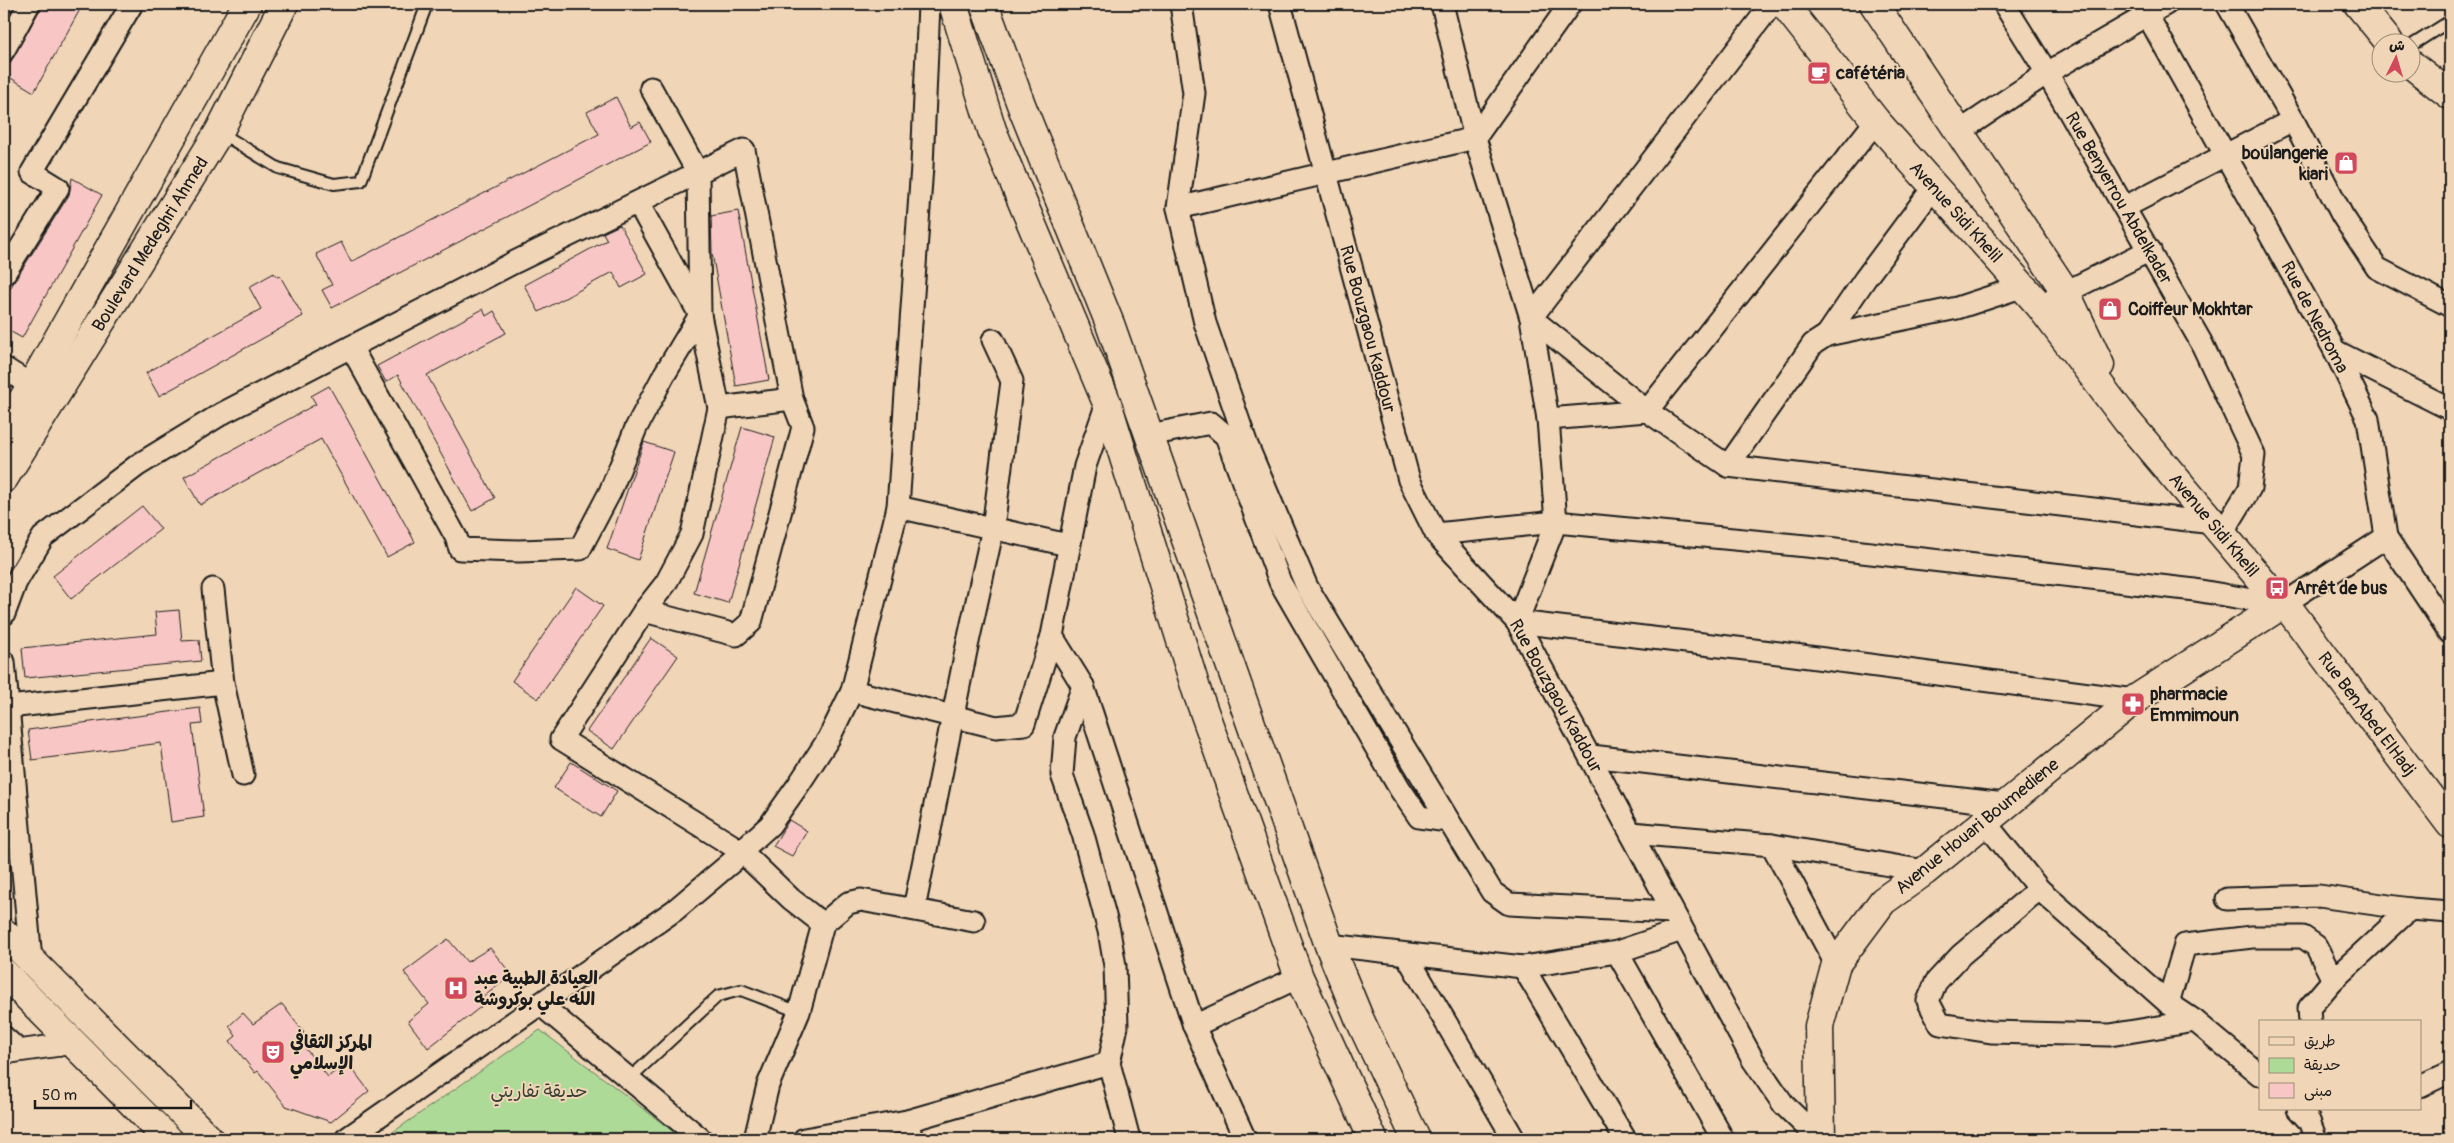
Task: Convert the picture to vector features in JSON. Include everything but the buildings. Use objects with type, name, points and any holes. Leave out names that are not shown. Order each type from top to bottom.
[{"type":"main road","name":"Boulevard Medeghri Ahmed","points":[[4,478],[43,392],[247,4]]},
{"type":"main road","name":"Boulevard Medeghri Ahmed","points":[[4,429],[43,392],[219,132],[284,4]]},
{"type":"main road","points":[[953,4],[992,130],[1107,404],[1197,692],[1299,977],[1373,1139]]},
{"type":"main road","points":[[984,4],[1022,107],[1110,324],[1329,946],[1359,1018],[1416,1139]]},
{"type":"main road","name":"Avenue Sidi Khelil","points":[[1784,4],[1876,121],[1933,188],[2032,296],[2127,421],[2282,605]]},
{"type":"main road","name":"Avenue Sidi Khelil","points":[[1874,4],[2065,292],[2127,421]]},
{"type":"main road","points":[[2358,4],[2381,32]]},
{"type":"main road","points":[[2422,72],[2450,95]]},
{"type":"main road","name":"Avenue Houari Boumediene","points":[[1820,1139],[1819,1026],[1836,964],[1883,901],[1924,871],[2134,700],[2282,605]]},
{"type":"main road","name":"Rue BenAbed ElHadj","points":[[2282,605],[2292,614],[2450,824]]},
{"type":"main road","points":[[4,933],[209,1139]]},
{"type":"main road","points":[[4,973],[74,1043],[147,1128],[168,1139]]},
{"type":"street","points":[[4,50],[30,4]]},
{"type":"street","points":[[4,274],[58,188],[32,172],[132,4]]},
{"type":"street","points":[[346,1139],[675,910],[733,861],[740,851],[770,825],[829,738],[852,691],[898,507],[922,166],[929,4]]},
{"type":"street","points":[[1181,4],[1194,93],[1178,208],[1205,323],[1247,445],[1307,587],[1492,892],[1509,904],[1677,921]]},
{"type":"street","name":"Rue Bouzgaou Kaddour","points":[[1280,4],[1409,480],[1436,534],[1517,622],[1591,756],[1677,921],[1753,1060],[1784,1105],[1820,1139]]},
{"type":"street","points":[[1442,4],[1475,138],[1531,318],[1548,419],[1556,522],[1517,622],[1779,653],[2134,700]]},
{"type":"street","points":[[1178,208],[1475,138],[1570,4]]},
{"type":"street","points":[[1531,318],[1772,4]]},
{"type":"street","name":"Rue Benyerrou Abdelkader","points":[[2004,4],[2047,72],[2201,342],[2254,455],[2250,488],[2218,528]]},
{"type":"street","points":[[1959,132],[2047,72],[2145,9],[2166,4]]},
{"type":"street","points":[[2227,4],[2293,120],[2342,215],[2377,268],[2450,306]]},
{"type":"street","name":"Rue de Nedroma","points":[[2145,9],[2335,351],[2368,419],[2386,537]]},
{"type":"street","points":[[651,88],[698,173],[700,315],[719,408],[692,534],[666,583],[644,611],[561,739],[740,851],[791,900],[822,924]]},
{"type":"street","points":[[2125,207],[2293,120]]},
{"type":"street","points":[[1548,419],[1648,411],[1876,121]]},
{"type":"street","points":[[4,614],[16,582],[43,537],[138,465],[223,413],[515,262],[744,150],[792,398],[803,427],[751,622],[736,635],[644,611]]},
{"type":"street","points":[[1827,335],[1864,279],[1933,188]]},
{"type":"street","points":[[638,203],[700,315]]},
{"type":"street","points":[[1728,466],[1813,344],[1827,335],[1957,308],[2065,292],[2150,250]]},
{"type":"street","points":[[351,347],[452,528],[460,549],[519,551],[580,549],[610,492],[636,428],[700,315]]},
{"type":"street","points":[[1531,318],[1648,411],[1728,466],[2218,528]]},
{"type":"street","points":[[914,908],[993,528],[1012,381],[993,340]]},
{"type":"street","points":[[2335,351],[2450,409]]},
{"type":"street","points":[[4,368],[43,392]]},
{"type":"street","points":[[719,408],[792,398]]},
{"type":"street","points":[[852,691],[996,728],[1024,724],[1052,636],[1068,545],[1085,466],[1107,404]]},
{"type":"street","points":[[1149,435],[1211,423],[1226,436],[1280,582],[1400,789],[1419,816],[1448,821]]},
{"type":"street","points":[[898,507],[1068,545]]},
{"type":"street","points":[[1436,534],[1556,522],[1826,548],[2186,589],[2282,605],[2386,537],[2450,633]]},
{"type":"street","points":[[213,589],[223,683],[243,775]]},
{"type":"street","points":[[1052,636],[1083,686],[1194,1026],[1245,1139]]},
{"type":"street","points":[[4,662],[31,960]]},
{"type":"street","points":[[9,707],[223,683]]},
{"type":"street","points":[[1083,686],[1065,737],[1062,775],[1083,834],[1109,931],[1114,966],[1117,1026],[1110,1063],[1130,1139]]},
{"type":"street","points":[[1591,756],[2005,804]]},
{"type":"street","points":[[1984,821],[2039,889],[2168,1003],[2194,1020],[2259,1074]]},
{"type":"street","points":[[1631,833],[1772,845],[1924,871]]},
{"type":"street","points":[[1772,845],[1836,964]]},
{"type":"street","points":[[2039,889],[1961,955],[1936,982],[1928,1001],[1940,1024],[1991,1032],[2110,1035],[2194,1020]]},
{"type":"street","points":[[2227,899],[2319,896],[2410,910],[2450,912]]},
{"type":"street","points":[[755,1139],[768,1085],[799,1012],[822,924],[848,903],[861,900],[914,908],[974,921]]},
{"type":"street","points":[[2310,1020],[2309,1008],[2333,980],[2410,910]]},
{"type":"street","points":[[1329,946],[1407,956],[1523,967],[1617,952],[1677,921]]},
{"type":"street","points":[[2168,1003],[2185,945],[2252,937],[2303,937],[2316,946],[2333,980]]},
{"type":"street","points":[[1617,952],[1723,1139]]},
{"type":"street","points":[[1407,956],[1514,1139]]},
{"type":"street","points":[[1523,967],[1625,1139]]},
{"type":"street","points":[[1194,1026],[1299,977]]},
{"type":"street","points":[[541,1005],[701,1139]]},
{"type":"street","points":[[4,1053],[74,1043]]},
{"type":"street","points":[[804,1139],[910,1130],[1110,1063]]},
{"type":"street","points":[[2422,1085],[2450,1072]]},
{"type":"street","points":[[2299,1110],[2309,1121],[2316,1139]]},
{"type":"lane","points":[[219,132],[278,168],[334,184],[360,180],[427,4]]},
{"type":"lane","points":[[2422,38],[2450,20]]},
{"type":"lane","points":[[629,1079],[718,996],[741,990],[799,1012]]},
{"type":"lane","points":[[4,1030],[26,1050]]},
{"type":"green space","name":"حديقة تفاريتي","points":[[540,1030],[683,1139],[383,1139]]},
{"type":"place","name":"cafétéria","points":[[1819,73]]},
{"type":"place","name":"boulangerie kiari","points":[[2346,163]]},
{"type":"place","name":"Coiffeur Mokhtar","points":[[2110,309]]},
{"type":"place","name":"Arrêt de bus","points":[[2277,588]]},
{"type":"place","name":"pharmacie Emmimoun","points":[[2133,704]]},
{"type":"place","name":"العيادة الطبية عبد الله علي بوكروشة","points":[[456,988]]},
{"type":"place","name":"المركز الثقافي الإسلامي","points":[[273,1052]]}]
